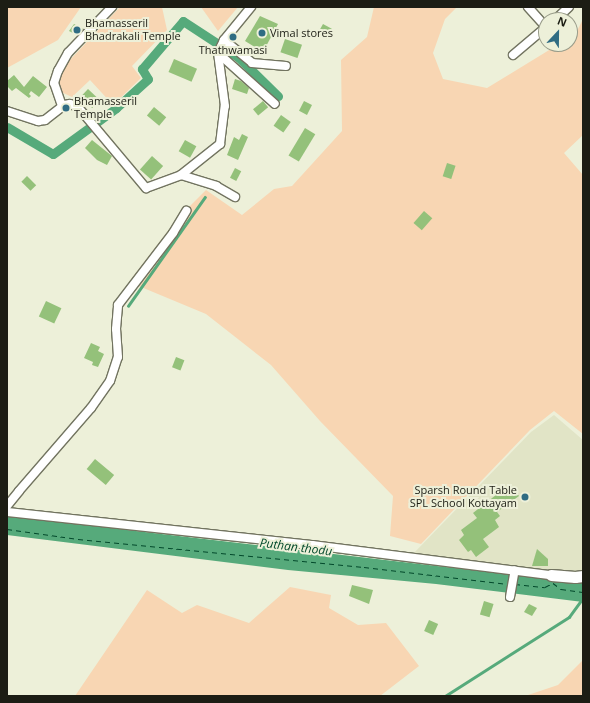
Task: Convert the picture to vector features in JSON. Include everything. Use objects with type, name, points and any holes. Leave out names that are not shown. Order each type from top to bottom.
[{"type":"main road","points":[[551,575],[575,577],[583,576]]},
{"type":"street","points":[[62,106],[54,83],[58,71],[68,53],[112,7]]},
{"type":"street","points":[[7,111],[38,122],[45,120],[62,106],[70,104],[78,107],[146,188],[181,175],[220,144],[225,106],[221,46],[251,7]]},
{"type":"street","points":[[528,7],[538,18]]},
{"type":"street","points":[[514,56],[538,34]]},
{"type":"street","points":[[221,46],[252,63],[286,66]]},
{"type":"street","points":[[221,46],[274,104]]},
{"type":"street","points":[[181,175],[216,186],[235,197]]},
{"type":"street","points":[[7,506],[91,408],[110,381],[118,357],[116,329],[118,305],[173,233],[186,210]]},
{"type":"street","points":[[7,512],[312,545],[551,575]]},
{"type":"street","points":[[510,597],[515,570]]},
{"type":"shaded area","points":[[7,7],[81,7],[58,40],[7,68]]},
{"type":"shaded area","points":[[120,7],[162,7],[167,30],[132,66],[141,78],[113,105],[90,80],[72,97],[59,91],[59,77],[68,62]]},
{"type":"shaded area","points":[[201,7],[238,7],[218,31]]},
{"type":"shaded area","points":[[374,7],[457,7],[445,19],[433,53],[443,79],[487,88],[546,52],[578,52],[578,29],[583,19],[583,135],[564,153],[583,175],[583,434],[554,411],[530,430],[421,544],[390,536],[393,496],[320,421],[271,365],[206,314],[129,282],[178,218],[206,190],[242,215],[274,189],[292,186],[342,131],[341,60],[367,37]]},
{"type":"shaded area","name":"Sparsh Round Table SPL School Kottayam","points":[[554,415],[583,440],[583,571],[574,574],[412,555],[531,432]]},
{"type":"shaded area","points":[[7,516],[583,583],[583,602],[436,584],[288,570],[7,535]]},
{"type":"shaded area","points":[[290,587],[331,595],[329,608],[358,625],[386,623],[419,666],[380,696],[75,696],[147,590],[182,613],[197,605],[249,623]]},
{"type":"shaded area","points":[[583,660],[583,696],[525,696],[558,685]]},
{"type":"building","name":"Vimal stores","points":[[260,16],[278,24],[263,52],[245,41]]},
{"type":"building","name":"Bhamasseril Bhadrakali Temple","points":[[74,24],[83,29],[77,35],[69,31]]},
{"type":"building","points":[[323,24],[332,29],[326,38],[318,34]]},
{"type":"building","points":[[285,39],[302,45],[297,58],[280,52]]},
{"type":"building","points":[[174,59],[197,69],[192,82],[169,72]]},
{"type":"building","points":[[14,75],[24,87],[33,76],[47,87],[39,97],[31,91],[29,94],[31,96],[29,98],[16,88],[12,91],[7,86],[7,81]]},
{"type":"building","points":[[235,79],[241,81],[249,88],[247,94],[232,89]]},
{"type":"building","points":[[88,89],[100,100],[92,108],[80,97]]},
{"type":"building","points":[[263,101],[268,107],[258,115],[253,109]]},
{"type":"building","points":[[304,101],[312,105],[307,115],[299,111]]},
{"type":"building","points":[[154,107],[166,117],[159,126],[147,115]]},
{"type":"building","points":[[281,115],[291,122],[283,133],[274,126]]},
{"type":"building","points":[[305,128],[315,134],[299,162],[289,155]]},
{"type":"building","points":[[242,134],[248,137],[238,160],[227,155],[234,137],[239,140]]},
{"type":"building","points":[[92,140],[112,156],[107,165],[97,160],[85,148]]},
{"type":"building","points":[[185,140],[196,146],[190,158],[179,151]]},
{"type":"building","points":[[152,156],[163,166],[151,179],[140,169]]},
{"type":"building","points":[[447,163],[456,166],[451,179],[443,176]]},
{"type":"building","points":[[235,168],[241,171],[236,181],[230,178]]},
{"type":"building","points":[[27,176],[36,185],[31,191],[21,182]]},
{"type":"building","points":[[424,211],[432,218],[422,230],[414,223]]},
{"type":"building","points":[[46,301],[61,308],[54,324],[39,316]]},
{"type":"building","points":[[91,343],[100,347],[98,351],[104,354],[98,367],[92,365],[93,362],[84,358]]},
{"type":"building","points":[[176,357],[184,360],[180,370],[172,367]]},
{"type":"building","points":[[95,459],[114,475],[106,485],[87,469]]},
{"type":"building","points":[[510,484],[519,496],[497,512],[500,516],[495,520],[499,527],[483,539],[489,547],[476,557],[471,550],[468,552],[459,540],[464,535],[461,530],[477,518],[473,513]]},
{"type":"building","points":[[537,549],[548,559],[548,566],[532,566]]},
{"type":"building","points":[[352,585],[373,590],[369,604],[349,596]]},
{"type":"building","points":[[484,601],[494,604],[489,617],[480,614]]},
{"type":"building","points":[[529,604],[537,608],[532,616],[524,612]]},
{"type":"building","points":[[429,620],[438,624],[433,635],[424,631]]},
{"type":"waterway","points":[[7,127],[53,154],[116,108],[148,79],[142,69],[183,21],[238,57],[278,96]]},
{"type":"waterway","points":[[128,306],[205,197]]},
{"type":"waterway","points":[[445,696],[569,617],[583,598]]},
{"type":"ferry route","points":[[7,529],[78,539],[364,567],[508,584]]},
{"type":"ferry route","points":[[515,584],[545,587],[553,583],[561,589],[583,592]]},
{"type":"place","name":"Bhamasseril Bhadrakali Temple","points":[[77,30]]},
{"type":"place","name":"Vimal stores","points":[[262,33]]},
{"type":"place","name":"Thathwamasi","points":[[233,37]]},
{"type":"place","name":"Bhamasseril Temple","points":[[66,108]]},
{"type":"place","name":"Sparsh Round Table SPL School Kottayam","points":[[525,497]]},
{"type":"water label","name":"Puthan thodu","points":[[296,547]]}]
